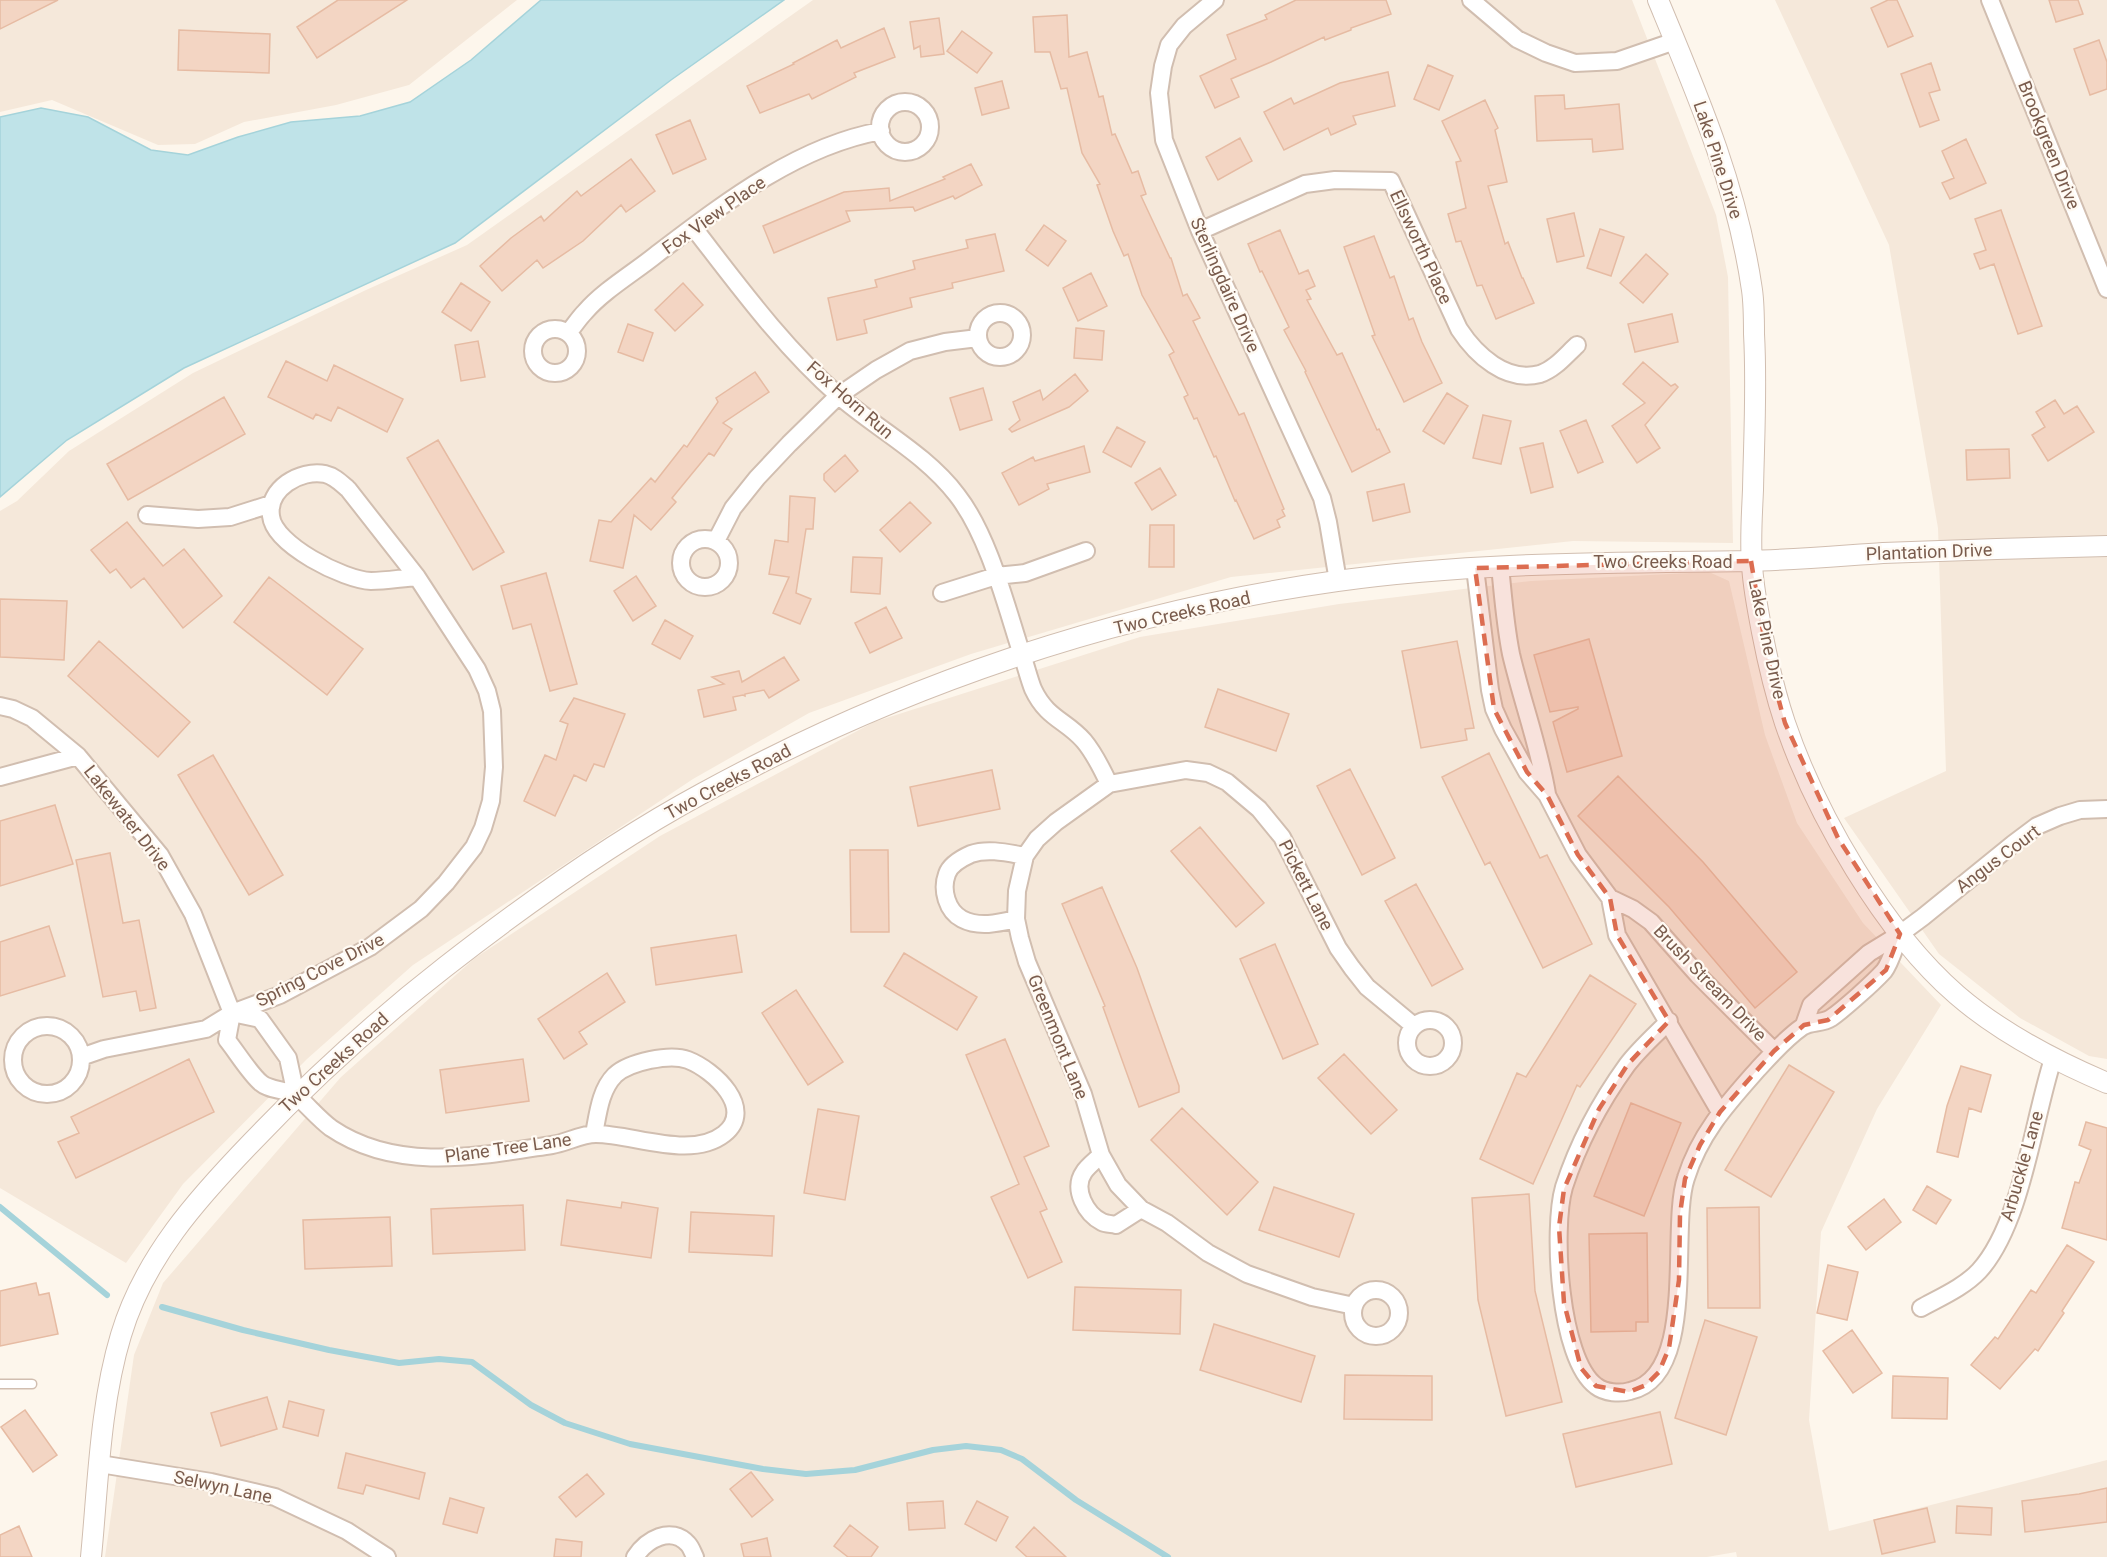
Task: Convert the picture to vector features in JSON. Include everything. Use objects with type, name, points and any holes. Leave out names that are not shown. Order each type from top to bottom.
[{"type":"street","name":"Sterlingdaire Drive","points":[[1215,0],[1184,26],[1170,45],[1163,66],[1159,93],[1164,140],[1200,231],[1322,498],[1338,581]]},
{"type":"street","points":[[1471,0],[1517,39],[1546,54],[1575,63],[1617,61],[1675,41]]},
{"type":"street","name":"Lake Pine Drive","points":[[1659,0],[1708,121],[1734,202],[1752,293],[1756,375],[1751,561],[1753,585],[1768,661],[1785,723],[1811,785],[1838,838],[1868,889],[1900,934],[1928,967],[1958,996],[2006,1030],[2053,1059],[2107,1083]]},
{"type":"street","name":"Brookgreen Drive","points":[[1990,0],[2103,267],[2107,289]]},
{"type":"street","name":"Fox View Place","points":[[568,333],[586,310],[693,227],[770,175],[846,139],[881,131]]},
{"type":"street","name":"Ellsworth Place","points":[[1200,231],[1305,184],[1335,180],[1391,181],[1459,330],[1470,347],[1485,360],[1503,370],[1520,375],[1540,374],[1551,368],[1577,345]]},
{"type":"street","name":"Fox Horn Run","points":[[693,227],[756,307],[838,396],[932,468],[957,495],[982,539],[1022,654]]},
{"type":"street","points":[[716,541],[734,508],[757,478],[838,396],[876,370],[910,351],[945,342],[978,338]]},
{"type":"street","name":"Spring Cove Drive","points":[[81,1057],[105,1049],[206,1029],[232,1013],[280,995],[351,958],[387,936],[421,909],[446,883],[474,847],[483,828],[491,801],[494,767],[494,733],[490,701],[477,669],[417,577],[348,489],[338,480],[325,474],[312,474],[295,479],[276,491],[271,504]]},
{"type":"street","points":[[147,515],[198,519],[230,517],[271,504],[271,518],[277,530],[322,566],[346,577],[370,581],[417,577]]},
{"type":"street","name":"Plantation Drive","points":[[1751,561],[1906,552],[2107,546]]},
{"type":"street","points":[[942,593],[996,576],[1024,573],[1086,551]]},
{"type":"street","name":"Two Creeks Road","points":[[91,1557],[100,1464],[115,1358],[123,1329],[141,1285],[171,1235],[195,1204],[296,1095],[410,994],[492,930],[620,843],[697,796],[836,726],[956,677],[1022,654],[1128,624],[1227,601],[1338,581],[1500,566],[1556,563],[1751,561]]},
{"type":"street","name":"Brush Stream Drive","points":[[1500,566],[1504,617],[1512,655],[1542,762],[1548,795]]},
{"type":"street","name":"Brush Stream Drive","points":[[1475,568],[1494,709],[1503,729],[1527,772],[1548,795],[1578,855],[1610,898],[1617,934],[1720,1112]]},
{"type":"street","points":[[1022,654],[1033,688],[1042,706],[1084,741],[1098,761],[1109,784]]},
{"type":"street","name":"Lakewater Drive","points":[[0,706],[32,718],[78,756],[160,855],[194,914],[232,1013],[227,1040],[261,1084],[296,1095]]},
{"type":"street","name":"Lakewater Drive","points":[[0,777],[78,756]]},
{"type":"street","name":"Pickett Lane","points":[[1109,784],[1186,770],[1208,773],[1227,782],[1259,809],[1282,837],[1338,948],[1352,968],[1368,987],[1414,1026]]},
{"type":"street","name":"Greenmont Lane","points":[[1109,784],[1056,822],[1037,839],[1025,856],[1017,891],[1016,919],[1027,962],[1083,1094],[1101,1155],[1118,1185],[1141,1209],[1167,1223],[1208,1253],[1247,1274],[1311,1297],[1354,1306]]},
{"type":"street","name":"Angus Court","points":[[1900,934],[2037,826],[2080,810],[2107,809]]},
{"type":"street","points":[[1016,919],[992,924],[962,919],[951,909],[945,895],[947,874],[955,863],[972,854],[995,851],[1025,856]]},
{"type":"street","name":"Brush Stream Drive","points":[[1610,898],[1633,909],[1652,922],[1698,975],[1774,1051],[1804,1025],[1828,1020],[1886,970],[1900,934]]},
{"type":"street","name":"Brush Stream Drive","points":[[1804,1025],[1811,1005],[1869,953],[1900,934]]},
{"type":"street","points":[[232,1013],[260,1019],[288,1058],[296,1095]]},
{"type":"street","points":[[1669,1021],[1628,1064],[1599,1109],[1578,1151],[1564,1189],[1558,1227],[1558,1268],[1572,1341],[1581,1368],[1596,1386],[1611,1392],[1629,1392],[1646,1385],[1659,1372],[1669,1348],[1677,1313],[1680,1214],[1685,1179],[1700,1145],[1720,1112],[1774,1051]]},
{"type":"street","points":[[39,1026],[61,1029],[70,1035],[77,1044],[81,1057],[77,1075],[72,1083],[55,1093],[45,1094],[35,1093],[20,1081],[14,1071],[12,1060],[14,1048],[20,1038],[39,1026]]},
{"type":"street","name":"Plane Tree Lane","points":[[296,1095],[333,1130],[356,1141],[394,1154],[429,1159],[555,1145],[594,1134],[685,1145],[709,1143],[729,1130],[735,1118],[736,1107],[729,1092],[710,1074],[687,1059],[649,1060],[627,1066],[615,1075],[602,1094],[594,1134]]},
{"type":"street","name":"Arbuckle Lane","points":[[1922,1308],[1962,1285],[1978,1272],[1992,1254],[2008,1220],[2020,1185],[2053,1059]]},
{"type":"street","points":[[1101,1155],[1082,1173],[1080,1188],[1082,1201],[1090,1212],[1103,1223],[1116,1225],[1141,1209]]},
{"type":"street","name":"Selwyn Lane","points":[[100,1464],[211,1482],[275,1497],[347,1531],[370,1552],[387,1557]]},
{"type":"street","points":[[635,1557],[649,1541],[667,1535],[688,1543],[695,1557]]},
{"type":"lane","points":[[0,1384],[32,1384]]},
{"type":"highlighted area","points":[[1751,561],[1768,661],[1785,723],[1838,838],[1900,934],[1886,970],[1828,1020],[1804,1025],[1774,1051],[1720,1112],[1700,1145],[1685,1179],[1680,1214],[1679,1280],[1669,1348],[1659,1372],[1646,1385],[1629,1392],[1596,1386],[1581,1368],[1564,1303],[1559,1227],[1564,1189],[1599,1109],[1628,1064],[1669,1021],[1617,935],[1610,898],[1578,855],[1547,795],[1527,772],[1494,709],[1475,568]]},
{"type":"shaded area","points":[[0,0],[517,0],[409,85],[336,105],[244,122],[195,144],[158,145],[52,100],[0,112]]},
{"type":"shaded area","points":[[813,0],[1632,0],[1716,215],[1728,277],[1733,543],[1573,541],[1231,577],[971,654],[809,713],[693,779],[413,965],[307,1059],[183,1184],[126,1263],[0,1188],[0,511],[17,501],[69,451],[193,373],[366,290],[467,245]]},
{"type":"shaded area","points":[[1775,0],[2107,0],[2107,1059],[2089,1056],[2020,1018],[1939,954],[1844,818],[1946,771],[1938,528],[1889,245]]},
{"type":"shaded area","points":[[1709,572],[1729,581],[1765,735],[1797,823],[1863,923],[1941,1005],[1877,1109],[1821,1232],[1809,1420],[1829,1531],[2107,1460],[2107,1557],[1737,1557],[1736,1552],[1707,1557],[105,1557],[134,1355],[163,1283],[341,1077],[475,958],[660,836],[874,722],[1140,637],[1339,604],[1531,581]]},
{"type":"water","points":[[541,0],[784,0],[671,80],[455,243],[184,368],[67,440],[0,497],[0,117],[41,108],[88,117],[151,150],[188,155],[238,137],[291,122],[360,116],[410,102],[471,60]]},
{"type":"building","points":[[0,0],[58,0],[0,29]]},
{"type":"building","points":[[338,0],[407,0],[317,58],[297,27]]},
{"type":"building","points":[[1296,0],[1386,0],[1391,14],[1325,40],[1324,37],[1231,79],[1239,97],[1215,108],[1200,76],[1236,59],[1227,35],[1267,19],[1265,15]]},
{"type":"building","points":[[1888,0],[1897,0],[1913,36],[1888,47],[1871,8]]},
{"type":"building","points":[[2049,0],[2078,0],[2083,14],[2056,22]]},
{"type":"building","points":[[1067,15],[1069,57],[1087,52],[1099,97],[1103,96],[1112,135],[1115,134],[1132,173],[1138,171],[1146,194],[1141,196],[1171,258],[1183,296],[1187,294],[1200,318],[1193,321],[1239,415],[1244,413],[1284,509],[1282,510],[1285,516],[1277,520],[1280,527],[1254,539],[1216,456],[1214,457],[1197,418],[1194,419],[1184,397],[1188,395],[1169,355],[1174,352],[1142,295],[1128,254],[1124,256],[1113,231],[1097,185],[1100,184],[1082,153],[1067,88],[1061,89],[1050,52],[1035,52],[1033,17]]},
{"type":"building","points":[[939,18],[944,54],[921,57],[920,46],[914,49],[910,22]]},
{"type":"building","points":[[884,28],[895,57],[854,73],[856,77],[812,99],[809,94],[760,113],[747,86],[794,64],[837,40],[841,48]]},
{"type":"building","points":[[179,30],[270,34],[269,73],[178,70]]},
{"type":"building","points":[[962,31],[992,53],[977,73],[947,51]]},
{"type":"building","points":[[2099,40],[2107,62],[2107,89],[2090,95],[2074,49]]},
{"type":"building","points":[[1931,63],[1940,90],[1929,93],[1939,120],[1920,127],[1901,74]]},
{"type":"building","points":[[1428,65],[1453,76],[1439,110],[1414,99]]},
{"type":"building","points":[[1388,72],[1395,106],[1353,116],[1356,124],[1331,135],[1328,128],[1284,150],[1264,112],[1291,98],[1294,104],[1340,83]]},
{"type":"building","points":[[1002,81],[1009,108],[982,115],[975,88]]},
{"type":"building","points":[[1564,95],[1565,109],[1619,104],[1623,149],[1593,152],[1592,139],[1537,141],[1535,96]]},
{"type":"building","points":[[1485,100],[1498,128],[1495,130],[1507,182],[1488,186],[1505,244],[1508,242],[1534,303],[1496,319],[1482,285],[1477,286],[1461,241],[1456,242],[1448,214],[1466,208],[1456,162],[1461,161],[1442,121]]},
{"type":"building","points":[[690,120],[706,159],[673,174],[656,135]]},
{"type":"building","points":[[1240,138],[1252,161],[1218,180],[1206,157]]},
{"type":"building","points":[[1966,139],[1986,183],[1950,199],[1942,183],[1954,178],[1942,151]]},
{"type":"building","points":[[631,159],[655,191],[626,212],[621,205],[583,241],[543,268],[537,260],[502,291],[480,266],[511,238],[541,216],[544,221],[577,191],[581,196]]},
{"type":"building","points":[[971,164],[982,185],[955,199],[953,196],[915,211],[913,207],[846,211],[850,221],[774,253],[763,226],[844,192],[889,188],[890,201],[945,179],[943,177]]},
{"type":"building","points":[[2001,210],[2042,326],[2018,334],[1994,264],[1980,269],[1974,254],[1986,250],[1975,219]]},
{"type":"building","points":[[1574,213],[1584,256],[1557,262],[1547,219]]},
{"type":"building","points":[[1044,225],[1066,241],[1048,266],[1026,250]]},
{"type":"building","points":[[1600,229],[1624,237],[1611,276],[1587,268]]},
{"type":"building","points":[[1280,230],[1299,274],[1308,270],[1315,286],[1306,290],[1311,299],[1307,300],[1337,355],[1342,353],[1377,430],[1379,429],[1390,452],[1352,472],[1306,371],[1284,330],[1289,327],[1248,244]]},
{"type":"building","points":[[995,234],[1004,271],[952,283],[953,288],[910,298],[912,307],[864,320],[867,333],[837,340],[828,298],[877,287],[875,280],[915,269],[913,261],[968,248],[966,240]]},
{"type":"building","points":[[1374,236],[1390,278],[1394,276],[1409,320],[1413,318],[1442,383],[1404,402],[1372,336],[1375,335],[1344,247]]},
{"type":"building","points":[[1646,254],[1668,274],[1643,303],[1620,283]]},
{"type":"building","points":[[1091,273],[1107,306],[1078,321],[1063,288]]},
{"type":"building","points":[[461,283],[490,302],[471,331],[442,312]]},
{"type":"building","points":[[683,283],[703,305],[675,331],[655,310]]},
{"type":"building","points":[[1672,314],[1678,342],[1635,352],[1628,324]]},
{"type":"building","points":[[628,324],[653,333],[643,361],[618,352]]},
{"type":"building","points":[[1076,328],[1104,331],[1102,360],[1074,358]]},
{"type":"building","points":[[478,341],[485,377],[461,381],[455,345]]},
{"type":"building","points":[[286,361],[327,381],[334,365],[403,399],[387,432],[338,407],[331,421],[316,414],[313,419],[268,397]]},
{"type":"building","points":[[1643,362],[1671,386],[1675,384],[1678,387],[1645,425],[1660,448],[1637,463],[1612,426],[1645,403],[1623,384]]},
{"type":"building","points":[[755,372],[769,392],[723,423],[732,429],[714,456],[709,453],[672,498],[676,502],[651,530],[634,515],[623,568],[590,561],[599,520],[611,522],[651,478],[655,482],[684,445],[687,447],[718,402],[716,398]]},
{"type":"building","points":[[1075,374],[1088,391],[1069,407],[1012,432],[1009,429],[1020,420],[1013,402],[1040,390],[1043,400]]},
{"type":"building","points":[[983,388],[992,420],[960,430],[950,398]]},
{"type":"building","points":[[1447,393],[1468,406],[1444,444],[1423,431]]},
{"type":"building","points":[[224,397],[245,434],[128,500],[107,464]]},
{"type":"building","points":[[2055,400],[2064,414],[2077,406],[2094,432],[2048,461],[2032,435],[2045,427],[2036,412]]},
{"type":"building","points":[[1483,415],[1511,421],[1501,464],[1473,458]]},
{"type":"building","points":[[1586,420],[1603,462],[1578,473],[1560,431]]},
{"type":"building","points":[[1117,427],[1145,442],[1131,467],[1103,452]]},
{"type":"building","points":[[438,440],[504,552],[473,570],[407,458]]},
{"type":"building","points":[[1543,443],[1553,487],[1531,493],[1520,448]]},
{"type":"building","points":[[1084,446],[1090,472],[1047,484],[1049,489],[1019,505],[1002,473],[1033,457],[1035,461]]},
{"type":"building","points":[[2009,449],[2010,478],[1967,480],[1966,450]]},
{"type":"building","points":[[845,455],[858,471],[835,492],[824,480],[824,474]]},
{"type":"building","points":[[1160,468],[1176,495],[1152,510],[1135,483]]},
{"type":"building","points":[[1404,484],[1410,512],[1373,521],[1367,492]]},
{"type":"building","points":[[790,496],[815,498],[813,529],[806,529],[796,593],[811,599],[800,624],[773,613],[789,577],[769,574],[775,540],[788,542]]},
{"type":"building","points":[[910,502],[931,523],[900,552],[880,530]]},
{"type":"building","points":[[127,522],[163,566],[184,549],[222,596],[183,628],[144,578],[131,588],[116,569],[110,573],[91,550]]},
{"type":"building","points":[[1150,525],[1174,525],[1174,567],[1149,567]]},
{"type":"building","points":[[853,557],[882,558],[880,594],[851,592]]},
{"type":"building","points":[[546,573],[577,684],[550,691],[531,624],[513,629],[501,586]]},
{"type":"building","points":[[636,576],[656,606],[633,621],[614,591]]},
{"type":"building","points":[[269,577],[363,649],[327,695],[234,622]]},
{"type":"building","points":[[0,599],[67,601],[64,660],[0,657]]},
{"type":"building","points":[[886,607],[902,638],[870,653],[855,623]]},
{"type":"building","points":[[665,620],[693,636],[680,659],[652,644]]},
{"type":"building","points":[[1589,639],[1622,756],[1567,772],[1553,722],[1578,707],[1550,712],[1534,655]]},
{"type":"building","points":[[99,641],[190,722],[158,757],[68,676]]},
{"type":"building","points":[[1457,641],[1474,728],[1465,729],[1467,740],[1421,748],[1402,651]]},
{"type":"building","points":[[784,657],[799,680],[769,698],[764,690],[733,697],[736,710],[704,717],[698,690],[724,684],[712,677],[739,671],[742,682]]},
{"type":"building","points":[[1218,689],[1289,714],[1276,751],[1205,727]]},
{"type":"building","points":[[574,698],[625,714],[604,767],[594,764],[586,781],[574,775],[555,816],[524,801],[545,755],[556,760],[568,724],[560,721]]},
{"type":"building","points":[[1489,753],[1540,858],[1547,855],[1592,944],[1543,968],[1490,862],[1485,865],[1442,777]]},
{"type":"building","points":[[213,755],[283,875],[249,895],[178,775]]},
{"type":"building","points":[[1350,769],[1395,858],[1362,875],[1317,786]]},
{"type":"building","points":[[992,770],[1000,809],[918,826],[910,787]]},
{"type":"building","points":[[1618,776],[1703,862],[1797,972],[1755,1008],[1669,907],[1578,816]]},
{"type":"building","points":[[55,805],[73,864],[0,886],[0,821]]},
{"type":"building","points":[[1200,827],[1264,903],[1236,927],[1171,851]]},
{"type":"building","points":[[850,850],[888,850],[889,932],[851,932]]},
{"type":"building","points":[[110,853],[123,923],[139,920],[156,1008],[140,1011],[136,991],[103,997],[76,860]]},
{"type":"building","points":[[1416,884],[1463,969],[1432,986],[1385,901]]},
{"type":"building","points":[[1102,887],[1137,968],[1179,1086],[1179,1092],[1139,1107],[1103,1007],[1105,1006],[1062,904]]},
{"type":"building","points":[[49,926],[65,976],[0,996],[0,942]]},
{"type":"building","points":[[736,935],[742,972],[656,985],[651,948]]},
{"type":"building","points":[[1275,944],[1318,1044],[1283,1059],[1240,959]]},
{"type":"building","points":[[904,953],[977,997],[957,1030],[884,986]]},
{"type":"building","points":[[607,973],[625,1002],[579,1032],[587,1044],[564,1059],[538,1019]]},
{"type":"building","points":[[1590,975],[1636,1004],[1580,1087],[1577,1085],[1533,1184],[1480,1159],[1517,1073],[1526,1077]]},
{"type":"building","points":[[796,990],[843,1062],[808,1085],[762,1013]]},
{"type":"building","points":[[1005,1039],[1049,1146],[1024,1157],[1047,1209],[1040,1212],[1062,1262],[1028,1278],[991,1197],[1019,1184],[966,1055]]},
{"type":"building","points":[[1344,1054],[1397,1110],[1371,1134],[1318,1078]]},
{"type":"building","points":[[189,1059],[214,1112],[76,1178],[58,1142],[79,1133],[71,1117]]},
{"type":"building","points":[[523,1059],[529,1101],[446,1113],[440,1070]]},
{"type":"building","points":[[1789,1065],[1834,1092],[1771,1197],[1725,1170]]},
{"type":"building","points":[[1961,1066],[1991,1075],[1981,1112],[1969,1108],[1958,1157],[1937,1152],[1947,1106]]},
{"type":"building","points":[[1631,1103],[1681,1123],[1644,1216],[1594,1196]]},
{"type":"building","points":[[1182,1108],[1258,1182],[1227,1215],[1151,1140]]},
{"type":"building","points":[[818,1109],[859,1116],[845,1200],[804,1193]]},
{"type":"building","points":[[2086,1122],[2107,1128],[2107,1240],[2062,1228],[2075,1182],[2079,1183],[2091,1150],[2079,1145]]},
{"type":"building","points":[[1927,1186],[1951,1200],[1936,1224],[1913,1210]]},
{"type":"building","points":[[1274,1187],[1354,1214],[1339,1257],[1259,1230]]},
{"type":"building","points":[[1529,1194],[1535,1291],[1562,1402],[1506,1416],[1478,1300],[1472,1198]]},
{"type":"building","points":[[1884,1199],[1901,1222],[1866,1250],[1848,1227]]},
{"type":"building","points":[[567,1200],[621,1208],[622,1202],[658,1208],[651,1258],[561,1245]]},
{"type":"building","points":[[523,1205],[525,1250],[433,1254],[431,1209]]},
{"type":"building","points":[[1759,1207],[1760,1308],[1708,1308],[1707,1208]]},
{"type":"building","points":[[691,1212],[774,1216],[772,1256],[689,1252]]},
{"type":"building","points":[[390,1217],[392,1266],[305,1269],[303,1220]]},
{"type":"building","points":[[1647,1233],[1648,1322],[1636,1322],[1636,1331],[1591,1332],[1589,1234]]},
{"type":"building","points":[[2067,1245],[2094,1262],[2038,1351],[2035,1349],[2000,1389],[1971,1365],[1995,1337],[1998,1339],[2031,1290],[2036,1293]]},
{"type":"building","points":[[1828,1265],[1858,1272],[1847,1320],[1817,1313]]},
{"type":"building","points":[[36,1283],[39,1295],[49,1293],[58,1334],[0,1346],[0,1291]]},
{"type":"building","points":[[1075,1287],[1181,1290],[1180,1334],[1073,1330]]},
{"type":"building","points":[[1705,1320],[1757,1337],[1726,1435],[1675,1418]]},
{"type":"building","points":[[1214,1324],[1315,1356],[1301,1402],[1200,1370]]},
{"type":"building","points":[[1852,1330],[1882,1373],[1853,1393],[1823,1351]]},
{"type":"building","points":[[1345,1375],[1432,1376],[1432,1420],[1344,1419]]},
{"type":"building","points":[[1893,1376],[1948,1378],[1947,1419],[1892,1418]]},
{"type":"building","points":[[267,1397],[277,1429],[221,1446],[211,1413]]},
{"type":"building","points":[[289,1401],[324,1410],[318,1436],[283,1427]]},
{"type":"building","points":[[25,1410],[57,1455],[33,1472],[1,1427]]},
{"type":"building","points":[[1660,1412],[1672,1464],[1576,1487],[1563,1434]]},
{"type":"building","points":[[346,1453],[425,1473],[419,1499],[366,1485],[363,1494],[338,1488]]},
{"type":"building","points":[[751,1472],[773,1500],[752,1517],[730,1489]]},
{"type":"building","points":[[587,1474],[604,1494],[576,1517],[559,1497]]},
{"type":"building","points":[[2107,1488],[2107,1522],[2025,1532],[2022,1501]]},
{"type":"building","points":[[450,1498],[484,1508],[477,1533],[443,1524]]},
{"type":"building","points":[[943,1501],[945,1528],[909,1530],[907,1503]]},
{"type":"building","points":[[977,1501],[1008,1517],[996,1541],[965,1524]]},
{"type":"building","points":[[1957,1506],[1992,1508],[1991,1535],[1956,1533]]},
{"type":"building","points":[[1927,1508],[1935,1542],[1882,1554],[1874,1520]]},
{"type":"building","points":[[850,1525],[878,1547],[871,1557],[848,1557],[834,1546]]},
{"type":"building","points":[[19,1526],[32,1557],[0,1557],[0,1535]]},
{"type":"building","points":[[1034,1527],[1066,1557],[1027,1557],[1016,1547]]},
{"type":"building","points":[[767,1538],[771,1557],[744,1557],[741,1544]]},
{"type":"building","points":[[556,1539],[582,1542],[581,1557],[554,1557]]},
{"type":"waterway","points":[[0,1207],[107,1295]]},
{"type":"waterway","points":[[162,1307],[243,1330],[399,1363],[439,1359],[472,1362],[531,1405],[565,1423],[630,1444],[763,1469],[806,1474],[855,1470],[933,1450],[966,1446],[1001,1450],[1022,1459],[1076,1500],[1168,1557]]}]
